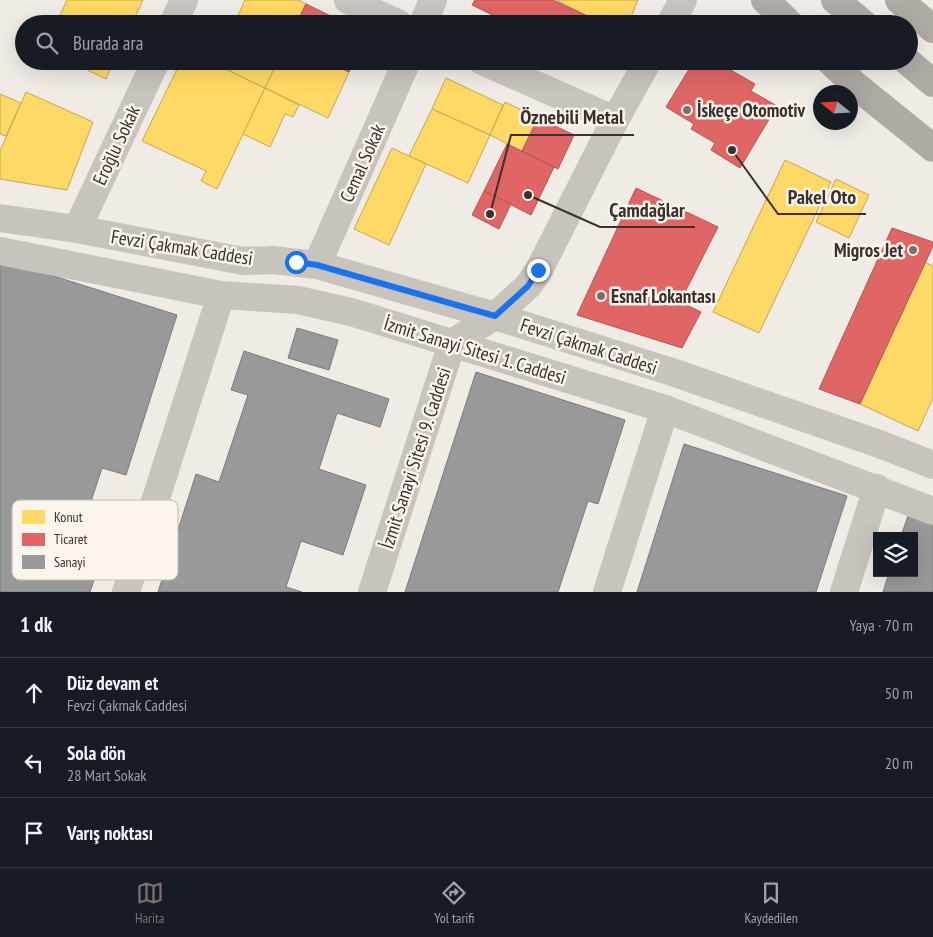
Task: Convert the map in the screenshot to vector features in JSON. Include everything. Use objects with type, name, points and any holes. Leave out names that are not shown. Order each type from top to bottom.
[{"type":"highway","points":[[765,0],[781,15]]},
{"type":"highway","points":[[835,0],[853,15]]},
{"type":"highway","points":[[899,0],[917,15]]},
{"type":"highway","points":[[918,16],[933,29]]},
{"type":"highway","points":[[839,70],[855,85],[933,148]]},
{"type":"highway","points":[[918,70],[933,83]]},
{"type":"street","points":[[177,15],[184,0]]},
{"type":"street","points":[[348,0],[380,15]]},
{"type":"street","points":[[427,15],[433,0]]},
{"type":"street","name":"Eroğlu Sokak","points":[[77,229],[152,70]]},
{"type":"street","name":"Cemal Sokak","points":[[317,265],[403,70]]},
{"type":"street","points":[[502,70],[615,120]]},
{"type":"street","name":"İzmit Sanayi Sitesi 9. Caddesi","points":[[372,592],[452,343],[495,316],[528,286],[643,70]]},
{"type":"street","name":"Fevzi Çakmak Caddesi","points":[[0,218],[77,229],[243,261],[280,261],[317,265],[495,316],[722,389],[882,445],[933,465]]},
{"type":"street","name":"İzmit Sanayi Sitesi 1. Caddesi","points":[[0,251],[221,295],[298,300],[322,304],[665,409],[877,488],[933,511]]},
{"type":"street","points":[[155,500],[221,295]]},
{"type":"street","points":[[607,592],[665,409]]},
{"type":"street","points":[[844,592],[877,488]]},
{"type":"street","points":[[126,592],[130,580]]},
{"type":"building: Konut","points":[[67,0],[143,0],[136,15],[60,15]]},
{"type":"building: Konut","points":[[245,0],[298,0],[306,4],[300,15],[238,15]]},
{"type":"building: Konut","points":[[556,0],[638,0],[632,15],[586,15]]},
{"type":"building: Konut","points":[[88,70],[110,70],[106,79]]},
{"type":"building: Konut","points":[[177,70],[228,70],[265,88],[217,189],[201,181],[206,171],[142,141]]},
{"type":"building: Konut","points":[[230,70],[274,70],[265,88]]},
{"type":"building: Konut","points":[[274,70],[345,70],[349,72],[328,118],[265,88]]},
{"type":"building: Konut","points":[[446,78],[503,105],[490,135],[432,109]]},
{"type":"building: Konut","points":[[265,88],[299,105],[293,117],[285,114],[270,147],[243,134]]},
{"type":"building: Konut","points":[[26,92],[93,122],[67,190],[0,179],[0,151]]},
{"type":"building: Konut","points":[[0,94],[21,103],[6,136],[0,134]]},
{"type":"building: Konut","points":[[505,102],[538,118],[522,151],[490,135]]},
{"type":"building: Konut","points":[[432,109],[490,135],[468,183],[409,156]]},
{"type":"building: Konut","points":[[392,148],[426,164],[389,245],[354,229]]},
{"type":"building: Konut","points":[[785,160],[831,182],[759,333],[713,312]]},
{"type":"building: Konut","points":[[836,179],[869,195],[849,238],[816,222]]},
{"type":"building: Konut","points":[[924,262],[933,266],[933,398],[918,431],[860,404]]},
{"type":"building: Ticaret","points":[[475,0],[553,0],[585,15],[493,15],[472,5]]},
{"type":"building: Ticaret","points":[[306,4],[329,15],[300,15]]},
{"type":"building: Ticaret","points":[[689,70],[731,70],[755,84],[751,91],[777,106],[740,168],[711,150],[715,143],[691,129],[694,124],[666,107]]},
{"type":"building: Ticaret","points":[[538,118],[574,135],[558,169],[522,151]]},
{"type":"building: Ticaret","points":[[507,144],[554,167],[531,215],[484,191]]},
{"type":"building: Ticaret","points":[[636,188],[718,227],[680,302],[701,312],[682,348],[577,315]]},
{"type":"building: Ticaret","points":[[484,191],[511,204],[499,229],[472,215]]},
{"type":"building: Ticaret","points":[[892,228],[933,242],[933,246],[860,404],[819,389]]},
{"type":"building: Sanayi","points":[[0,259],[177,315],[126,475],[102,468],[91,500],[12,500],[12,580],[94,580],[90,592],[0,592]]},
{"type":"building: Sanayi","points":[[297,328],[338,340],[329,370],[288,358]]},
{"type":"building: Sanayi","points":[[244,351],[389,399],[380,427],[337,413],[319,469],[366,485],[343,555],[301,541],[286,587],[302,592],[158,592],[162,580],[178,580],[178,530],[196,474],[219,482],[248,395],[231,390]]},
{"type":"building: Sanayi","points":[[476,372],[625,420],[598,504],[588,501],[558,592],[405,592]]},
{"type":"building: Sanayi","points":[[684,444],[847,496],[816,592],[637,592]]},
{"type":"building: Sanayi","points":[[909,513],[933,521],[933,592],[883,592],[888,577],[918,577],[918,532],[902,532]]},
{"type":"place","name":"İskeçe Otomotiv","points":[[687,110]]},
{"type":"place","name":"Pakel Oto","points":[[732,150]]},
{"type":"place","name":"Çamdağlar","points":[[528,195]]},
{"type":"place","name":"Öznebili Metal","points":[[490,214]]},
{"type":"place","name":"Migros Jet","points":[[913,250]]},
{"type":"place","name":"Esnaf Lokantası","points":[[601,296]]},
{"type":"route","points":[[296,262],[317,265],[495,316],[528,286],[538,270]]}]
